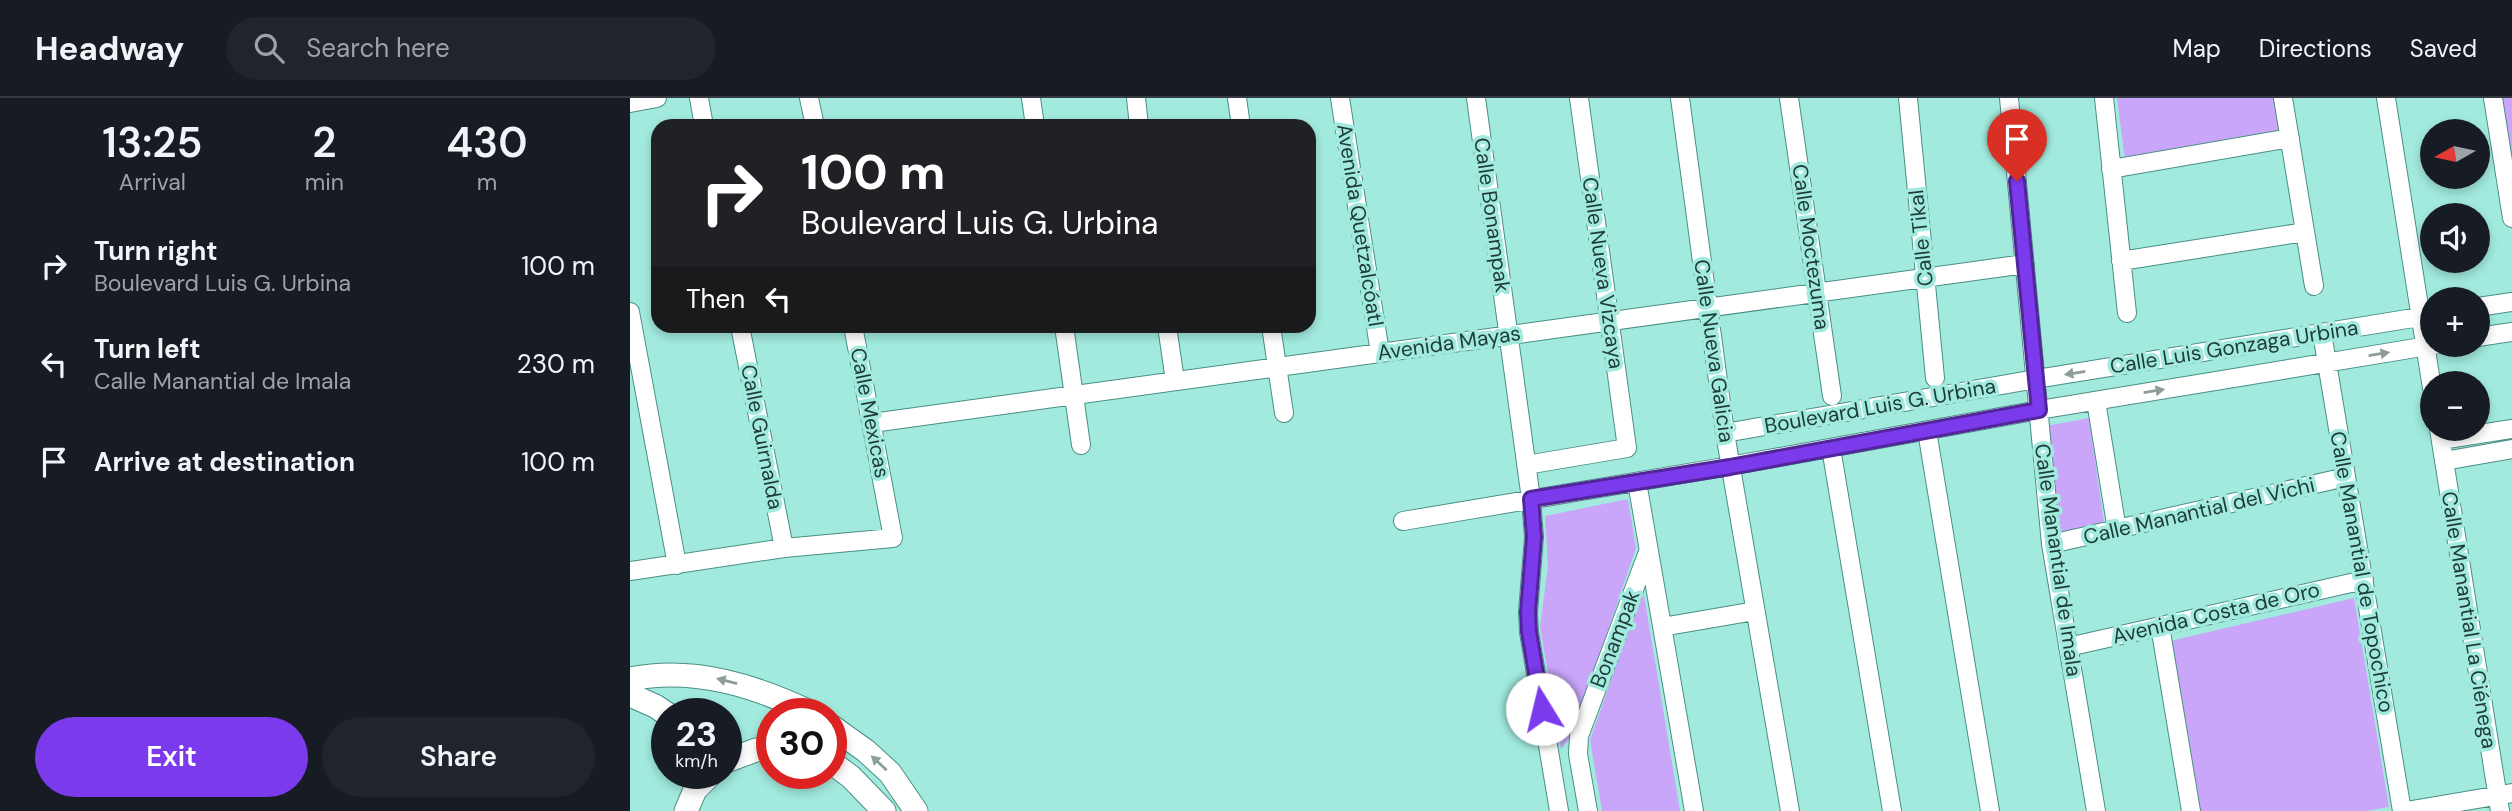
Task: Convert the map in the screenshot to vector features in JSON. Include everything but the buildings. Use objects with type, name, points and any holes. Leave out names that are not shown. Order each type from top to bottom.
[{"type":"street","points":[[630,103],[657,98]]},
{"type":"street","points":[[699,98],[703,119]]},
{"type":"street","points":[[809,98],[813,119]]},
{"type":"street","points":[[1031,98],[1034,119]]},
{"type":"street","points":[[1136,98],[1138,119]]},
{"type":"street","points":[[1237,98],[1240,119]]},
{"type":"street","name":"Avenida Quetzalcóatl","points":[[1340,98],[1380,353]]},
{"type":"street","name":"Calle Bonampak","points":[[1476,98],[1531,499]]},
{"type":"street","name":"Calle Nueva Vizcaya","points":[[1526,465],[1627,447],[1579,98]]},
{"type":"street","name":"Calle Nueva Galicia","points":[[1680,98],[1730,467],[1790,811]]},
{"type":"street","name":"Calle Moctezuma","points":[[1789,98],[1832,396]]},
{"type":"street","name":"Calle Tikal","points":[[1908,98],[1935,378]]},
{"type":"street","name":"Calle Manantial de Imala","points":[[2010,98],[2051,544],[2095,811]]},
{"type":"street","points":[[2104,98],[2127,313]]},
{"type":"street","points":[[2283,98],[2314,286]]},
{"type":"street","points":[[2386,98],[2422,287]]},
{"type":"street","points":[[2493,98],[2510,189],[2512,218]]},
{"type":"street","points":[[2111,169],[2290,138]]},
{"type":"street","points":[[2121,261],[2305,232]]},
{"type":"street","name":"Avenida Mayas","points":[[872,423],[2025,264]]},
{"type":"street","points":[[2490,305],[2512,302]]},
{"type":"street","points":[[630,312],[677,565]]},
{"type":"street","name":"Calle Luis Gonzaga Urbina","points":[[2036,379],[2420,317]]},
{"type":"street","points":[[2490,335],[2512,332]]},
{"type":"street","name":"Calle Guirnalda","points":[[741,333],[784,548]]},
{"type":"street","name":"Calle Mexicas","points":[[784,548],[893,538],[854,333]]},
{"type":"street","points":[[1065,333],[1081,445]]},
{"type":"street","points":[[1168,333],[1175,381]]},
{"type":"street","points":[[1272,333],[1284,413]]},
{"type":"street","name":"Calle Manantial de Topochico","points":[[2322,333],[2404,811]]},
{"type":"street","name":"Calle Luis Gonzaga Urbina","points":[[2039,410],[2420,347]]},
{"type":"street","name":"Boulevard Luis G. Urbina","points":[[1725,433],[2036,379]]},
{"type":"street","points":[[2096,401],[2117,530]]},
{"type":"street","name":"Boulevard Luis G. Urbina","points":[[1403,521],[1730,467],[2039,410]]},
{"type":"street","points":[[2490,431],[2512,429]]},
{"type":"street","points":[[1927,431],[1990,811]]},
{"type":"street","name":"Calle Manantial La Ciénega","points":[[2441,441],[2503,800]]},
{"type":"street","points":[[1831,448],[1892,811]]},
{"type":"street","points":[[2444,461],[2512,450]]},
{"type":"street","name":"Calle Manantial del Vichi","points":[[2051,544],[2346,477]]},
{"type":"street","points":[[1637,482],[1694,811]]},
{"type":"street","points":[[1531,499],[1534,537],[1529,632],[1559,811]]},
{"type":"street","points":[[630,571],[784,548]]},
{"type":"street","name":"Bonampak","points":[[1588,811],[1578,754],[1578,736],[1649,550]]},
{"type":"street","name":"Avenida Costa de Oro","points":[[2068,647],[2364,580]]},
{"type":"street","points":[[1662,627],[1755,611]]},
{"type":"street","points":[[2160,626],[2191,811]]},
{"type":"street","points":[[630,678],[680,674],[715,678],[748,686],[776,698]]},
{"type":"street","points":[[630,695],[651,704]]},
{"type":"street","points":[[847,737],[890,773],[916,811]]},
{"type":"street","points":[[847,773],[884,811]]},
{"type":"street","points":[[2404,811],[2503,800]]},
{"type":"shaded area","points":[[2117,98],[2275,98],[2281,139],[2125,160]]},
{"type":"shaded area","points":[[2502,98],[2512,98],[2512,162]]},
{"type":"shaded area","points":[[2089,418],[2105,530],[2059,541],[2046,426]]},
{"type":"shaded area","points":[[1628,499],[1636,548],[1573,733],[1561,749],[1540,627],[1548,566],[1545,516]]},
{"type":"shaded area","points":[[1643,589],[1680,811],[1602,811],[1590,740]]},
{"type":"shaded area","points":[[2354,598],[2389,807],[2366,811],[2200,811],[2170,641]]},
{"type":"route","points":[[1542,709],[1529,632],[1534,537],[1531,499],[1730,467],[2039,410],[2017,181]]}]
